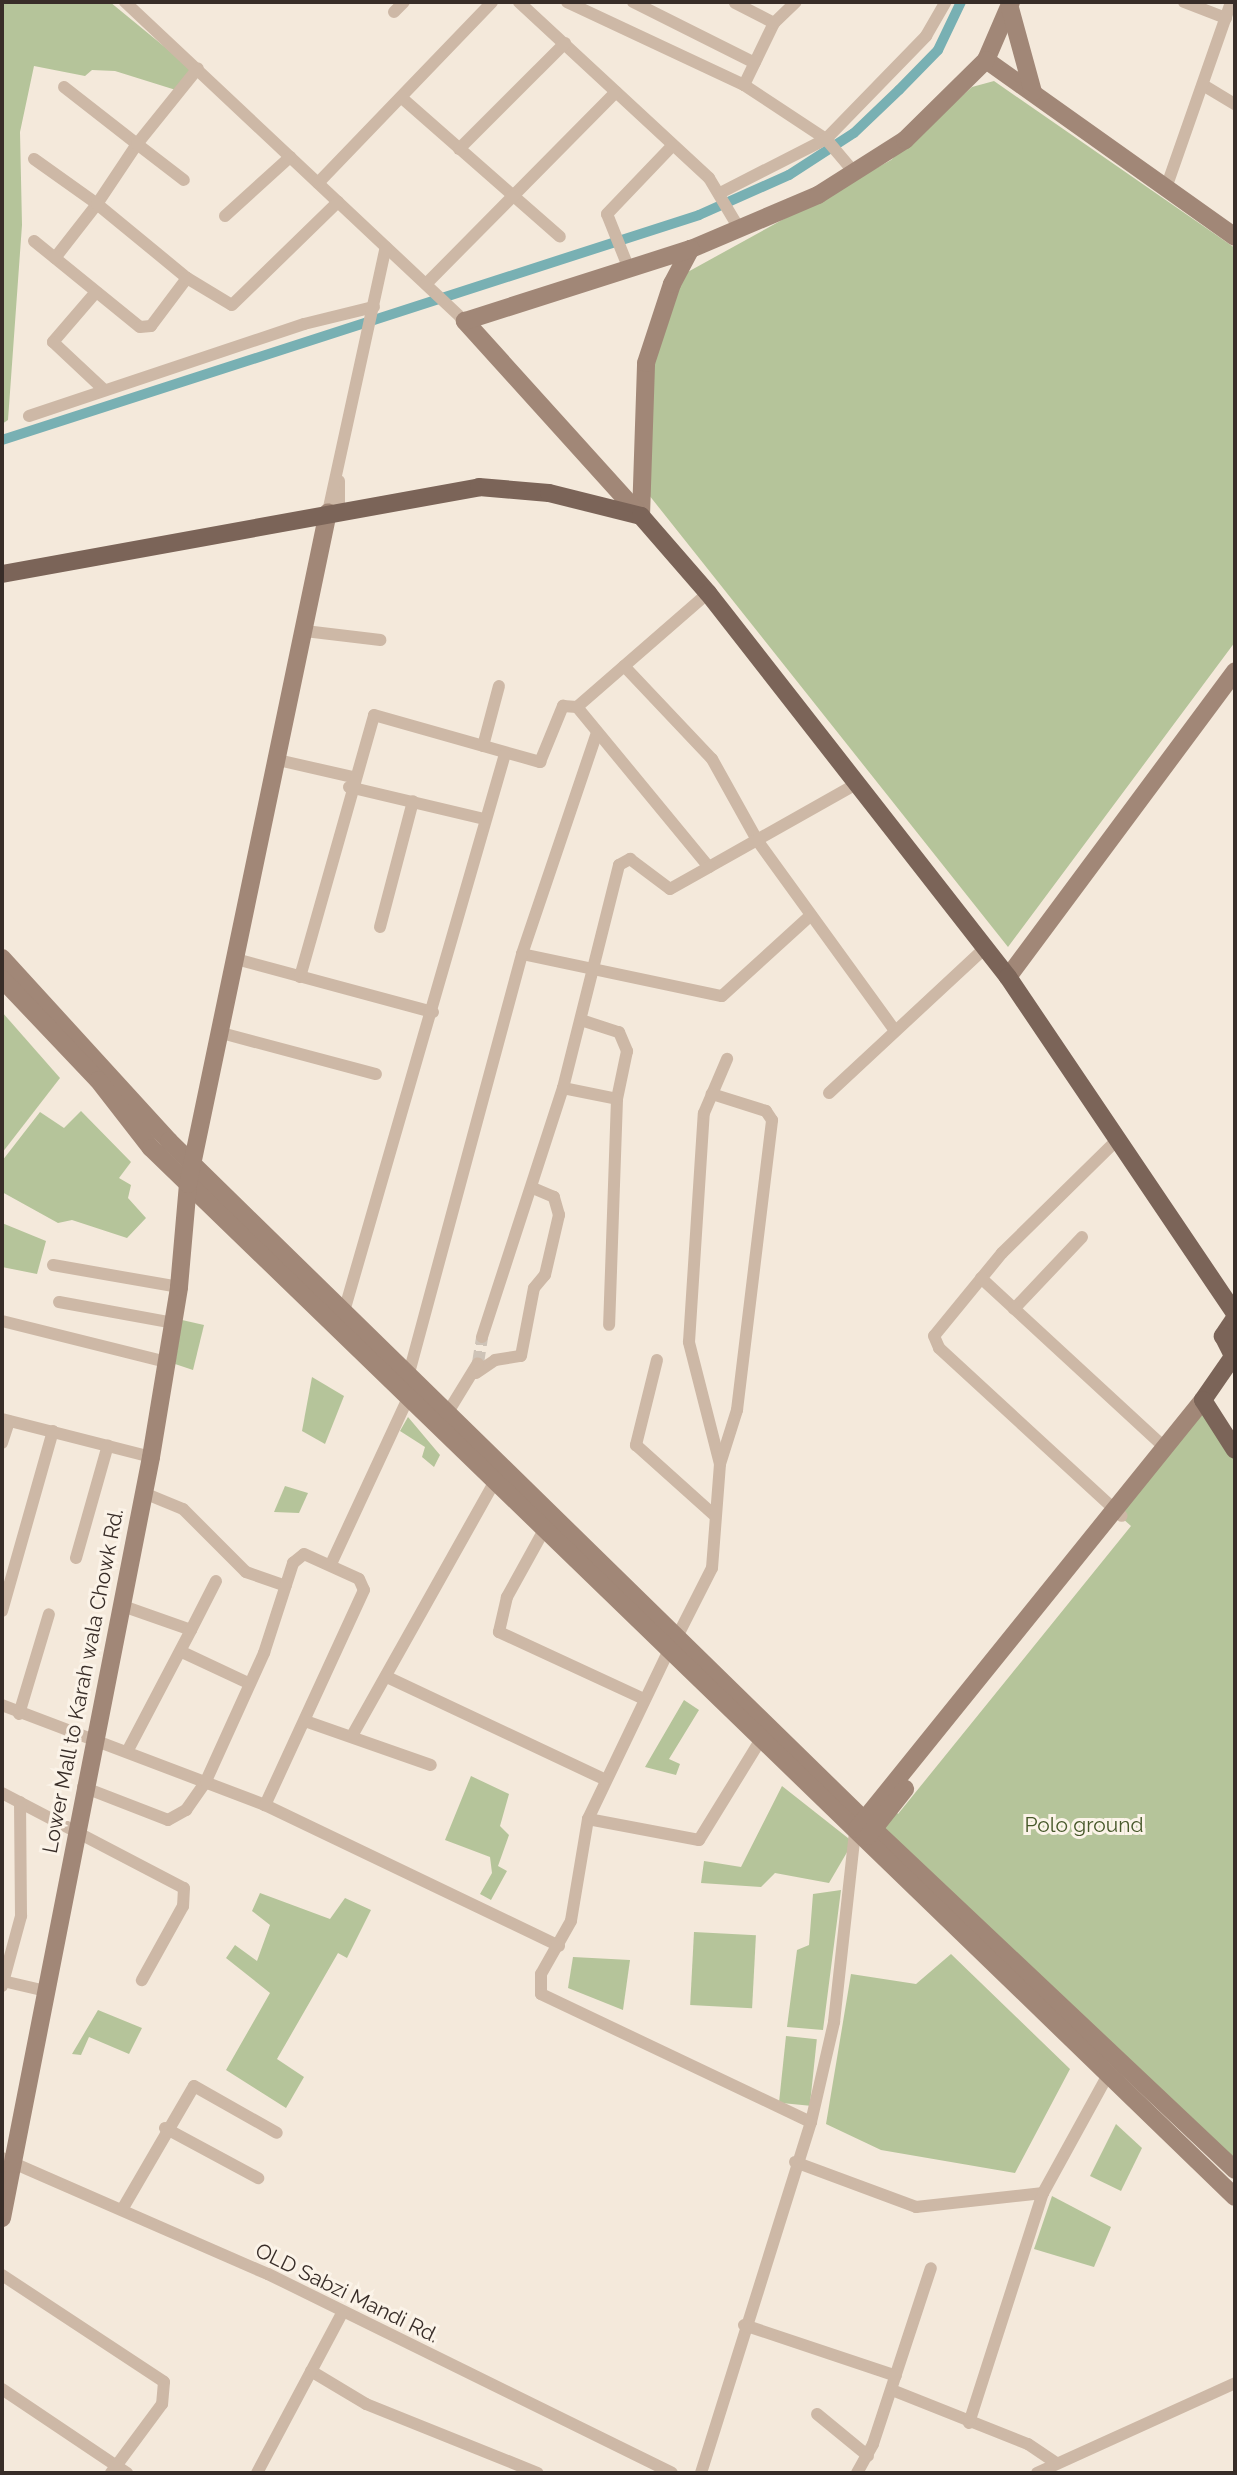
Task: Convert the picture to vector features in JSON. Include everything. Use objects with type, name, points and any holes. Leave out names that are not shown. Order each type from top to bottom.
[{"type":"main road","points":[[864,1830],[1119,1514],[1234,1359],[1223,1336],[1235,1316],[1008,977],[985,947],[708,593],[466,321],[625,261],[691,249],[737,222],[905,140],[986,60],[1010,3]]},
{"type":"main road","points":[[1010,3],[1016,46],[1033,93]]},
{"type":"main road","points":[[986,60],[1235,237]]},
{"type":"main road","points":[[640,516],[646,363],[672,284],[691,249]]},
{"type":"main road","points":[[2,573],[334,511],[479,487],[549,493],[640,516]]},
{"type":"main road","points":[[198,1168],[334,511]]},
{"type":"main road","points":[[1008,977],[1235,671]]},
{"type":"main road","points":[[198,1168],[229,1035],[240,960]]},
{"type":"main road","points":[[3,961],[198,1168],[345,1308],[448,1412],[760,1741],[864,1830],[1235,2197]]},
{"type":"main road","points":[[2,979],[191,1194],[374,1364],[544,1530],[864,1830],[1235,2170]]},
{"type":"main road","name":"Lower Mall to Karah wala Chowk Rd.","points":[[2,2218],[8,2160],[46,1991],[92,1737],[152,1457],[191,1194],[198,1168]]},
{"type":"main road","points":[[374,1364],[386,1349]]},
{"type":"main road","points":[[1203,1401],[1235,1450]]},
{"type":"street","points":[[125,2],[466,321]]},
{"type":"street","points":[[394,12],[404,2]]},
{"type":"street","points":[[318,183],[492,2]]},
{"type":"street","points":[[567,2],[744,85],[828,142],[849,166]]},
{"type":"street","points":[[633,2],[660,7],[755,63]]},
{"type":"street","points":[[744,85],[774,23],[796,2]]},
{"type":"street","points":[[723,194],[828,142],[926,36],[946,2]]},
{"type":"street","points":[[1184,2],[1226,18]]},
{"type":"street","points":[[1166,188],[1233,2]]},
{"type":"street","points":[[735,3],[774,23]]},
{"type":"street","points":[[526,4],[723,194],[737,222]]},
{"type":"street","points":[[459,149],[565,43]]},
{"type":"street","points":[[55,258],[97,204],[137,144],[198,68]]},
{"type":"street","points":[[1203,86],[1235,104]]},
{"type":"street","points":[[64,87],[184,180]]},
{"type":"street","points":[[426,284],[616,92]]},
{"type":"street","points":[[402,98],[560,237]]},
{"type":"street","points":[[625,261],[607,218],[612,206],[673,145]]},
{"type":"street","points":[[225,216],[290,157]]},
{"type":"street","points":[[34,159],[97,204],[187,278],[232,305],[338,202]]},
{"type":"street","points":[[34,241],[96,292],[146,328],[187,278]]},
{"type":"street","points":[[334,511],[386,247]]},
{"type":"street","points":[[96,292],[53,342],[103,389]]},
{"type":"street","points":[[29,416],[103,389],[374,307]]},
{"type":"street","points":[[300,976],[350,782],[374,715],[540,762],[563,706],[577,707],[708,593]]},
{"type":"street","points":[[309,631],[380,640]]},
{"type":"street","points":[[624,666],[712,759],[757,840],[893,1028]]},
{"type":"street","points":[[483,746],[499,686]]},
{"type":"street","points":[[577,707],[709,867]]},
{"type":"street","points":[[409,1373],[522,954],[597,733]]},
{"type":"street","points":[[345,1308],[433,1012],[484,819],[505,754]]},
{"type":"street","points":[[283,761],[413,801],[484,819]]},
{"type":"street","points":[[482,1338],[533,1188],[563,1088],[623,859],[670,889],[858,783]]},
{"type":"street","points":[[380,927],[413,801]]},
{"type":"street","points":[[522,954],[722,996],[811,915]]},
{"type":"street","points":[[829,1093],[893,1028],[985,947]]},
{"type":"street","points":[[240,960],[433,1012]]},
{"type":"street","points":[[581,1020],[610,1027],[625,1042],[617,1099],[609,1325]]},
{"type":"street","points":[[229,1035],[376,1074]]},
{"type":"street","points":[[720,1464],[689,1342],[701,1141],[712,1094],[727,1059]]},
{"type":"street","points":[[563,1088],[617,1099]]},
{"type":"street","points":[[712,1094],[766,1111],[772,1120],[737,1410],[720,1464],[707,1585],[671,1647],[604,1779],[588,1819],[571,1921],[538,1984],[547,2000],[811,2122]]},
{"type":"street","points":[[1116,1141],[981,1278],[935,1331],[935,1343],[1119,1514]]},
{"type":"street","points":[[448,1412],[477,1368],[495,1360],[521,1356],[534,1288],[545,1275],[559,1215],[554,1197],[533,1188]]},
{"type":"street","points":[[1014,1308],[1082,1237]]},
{"type":"street","points":[[53,1265],[179,1287]]},
{"type":"street","points":[[981,1278],[1166,1449]]},
{"type":"street","points":[[59,1302],[173,1323]]},
{"type":"street","points":[[2,1321],[167,1362]]},
{"type":"street","points":[[657,1360],[636,1445],[714,1515]]},
{"type":"street","points":[[331,1564],[408,1398]]},
{"type":"street","points":[[2,1443],[5,1420],[152,1457]]},
{"type":"street","points":[[2,1611],[53,1431]]},
{"type":"street","points":[[76,1558],[108,1445]]},
{"type":"street","points":[[353,1734],[495,1481]]},
{"type":"street","points":[[144,1493],[183,1510],[246,1572],[286,1586]]},
{"type":"street","points":[[544,1530],[508,1597],[499,1632],[644,1699]]},
{"type":"street","points":[[83,1787],[168,1820],[186,1810],[206,1781],[299,1555],[331,1564],[359,1579],[364,1590],[308,1722],[265,1805]]},
{"type":"street","points":[[128,1750],[182,1652],[216,1581]]},
{"type":"street","points":[[120,1605],[191,1630]]},
{"type":"street","points":[[19,1714],[49,1614]]},
{"type":"street","points":[[182,1652],[246,1682]]},
{"type":"street","points":[[387,1677],[604,1779]]},
{"type":"street","points":[[2,1705],[19,1714],[128,1750],[265,1805],[559,1945]]},
{"type":"street","points":[[308,1722],[353,1734],[431,1765]]},
{"type":"street","points":[[588,1819],[699,1840],[760,1741]]},
{"type":"street","points":[[2,1793],[76,1828],[184,1888],[183,1906],[142,1980]]},
{"type":"street","points":[[20,1802],[21,1916],[2,1983],[46,1991]]},
{"type":"street","points":[[701,2473],[794,2162],[811,2122],[834,2022],[850,1854],[864,1830]]},
{"type":"street","points":[[969,2423],[1043,2193],[1109,2073]]},
{"type":"street","points":[[122,2208],[165,2128],[194,2086],[277,2133]]},
{"type":"street","points":[[165,2128],[258,2178]]},
{"type":"street","name":"OLD Sabzi Mandi Rd.","points":[[8,2160],[122,2208],[341,2315],[583,2425],[672,2473]]},
{"type":"street","points":[[794,2162],[916,2207],[1043,2193]]},
{"type":"street","points":[[857,2473],[868,2456],[932,2268]]},
{"type":"street","points":[[2,2275],[164,2382],[162,2404],[113,2469]]},
{"type":"street","points":[[257,2473],[341,2315]]},
{"type":"street","points":[[744,2325],[896,2376]]},
{"type":"street","points":[[311,2371],[366,2404],[511,2468],[538,2473]]},
{"type":"street","points":[[1037,2473],[1235,2383]]},
{"type":"street","points":[[2,2389],[113,2469],[127,2473]]},
{"type":"street","points":[[892,2390],[969,2423],[1028,2444],[1056,2463]]},
{"type":"street","points":[[817,2414],[868,2456]]},
{"type":"green space","points":[[2,2],[110,2],[194,71],[179,91],[115,71],[92,70],[85,76],[34,66],[20,132],[22,225],[8,420],[2,424]]},
{"type":"green space","points":[[994,81],[1235,248],[1235,642],[1008,947],[645,490],[650,368],[675,279],[891,160],[972,87]]},
{"type":"green space","points":[[2,1012],[60,1078],[2,1153]]},
{"type":"green space","points":[[81,1111],[131,1162],[119,1178],[131,1185],[128,1198],[146,1218],[127,1238],[72,1220],[58,1223],[2,1192],[2,1161],[40,1112],[64,1128]]},
{"type":"green space","points":[[2,1223],[46,1241],[37,1274],[2,1267]]},
{"type":"green space","points":[[182,1320],[204,1325],[193,1370],[175,1364]]},
{"type":"green space","points":[[312,1377],[344,1396],[325,1444],[302,1431]]},
{"type":"green space","name":"Polo ground","points":[[1198,1404],[1235,1457],[1235,2168],[867,1834],[892,1807],[898,1814],[1131,1526],[1113,1510]]},
{"type":"green space","points":[[408,1417],[440,1455],[434,1467],[422,1457],[425,1447],[400,1431]]},
{"type":"green space","points":[[285,1486],[308,1493],[299,1513],[274,1512]]},
{"type":"green space","points":[[684,1700],[699,1710],[669,1759],[680,1764],[676,1775],[645,1767]]},
{"type":"green space","points":[[471,1776],[509,1794],[500,1826],[509,1835],[498,1866],[507,1871],[491,1900],[480,1894],[492,1873],[490,1857],[445,1840]]},
{"type":"green space","points":[[782,1786],[853,1842],[829,1883],[775,1873],[761,1887],[701,1883],[704,1861],[741,1867]]},
{"type":"green space","points":[[841,1890],[823,2030],[787,2027],[797,1950],[809,1945],[813,1894]]},
{"type":"green space","points":[[260,1893],[330,1919],[345,1898],[371,1910],[347,1958],[338,1953],[277,2059],[304,2077],[286,2108],[226,2070],[270,1993],[226,1958],[235,1945],[257,1961],[270,1925],[252,1911]]},
{"type":"green space","points":[[694,1932],[756,1935],[752,2008],[690,2005]]},
{"type":"green space","points":[[951,1954],[1070,2069],[1015,2173],[881,2150],[826,2124],[851,1974],[916,1984]]},
{"type":"green space","points":[[573,1957],[630,1960],[623,2010],[568,1988]]},
{"type":"green space","points":[[98,2010],[142,2028],[129,2054],[89,2037],[81,2055],[72,2054]]},
{"type":"green space","points":[[786,2036],[817,2039],[810,2106],[779,2103]]},
{"type":"green space","points":[[1116,2124],[1142,2148],[1121,2191],[1090,2176]]},
{"type":"green space","points":[[1052,2196],[1111,2227],[1094,2267],[1034,2249]]},
{"type":"waterway","points":[[2,440],[699,215],[789,175],[854,133],[899,90],[938,50],[961,2]]},
{"type":"tunnel","points":[[478,1363],[482,1337]]}]
